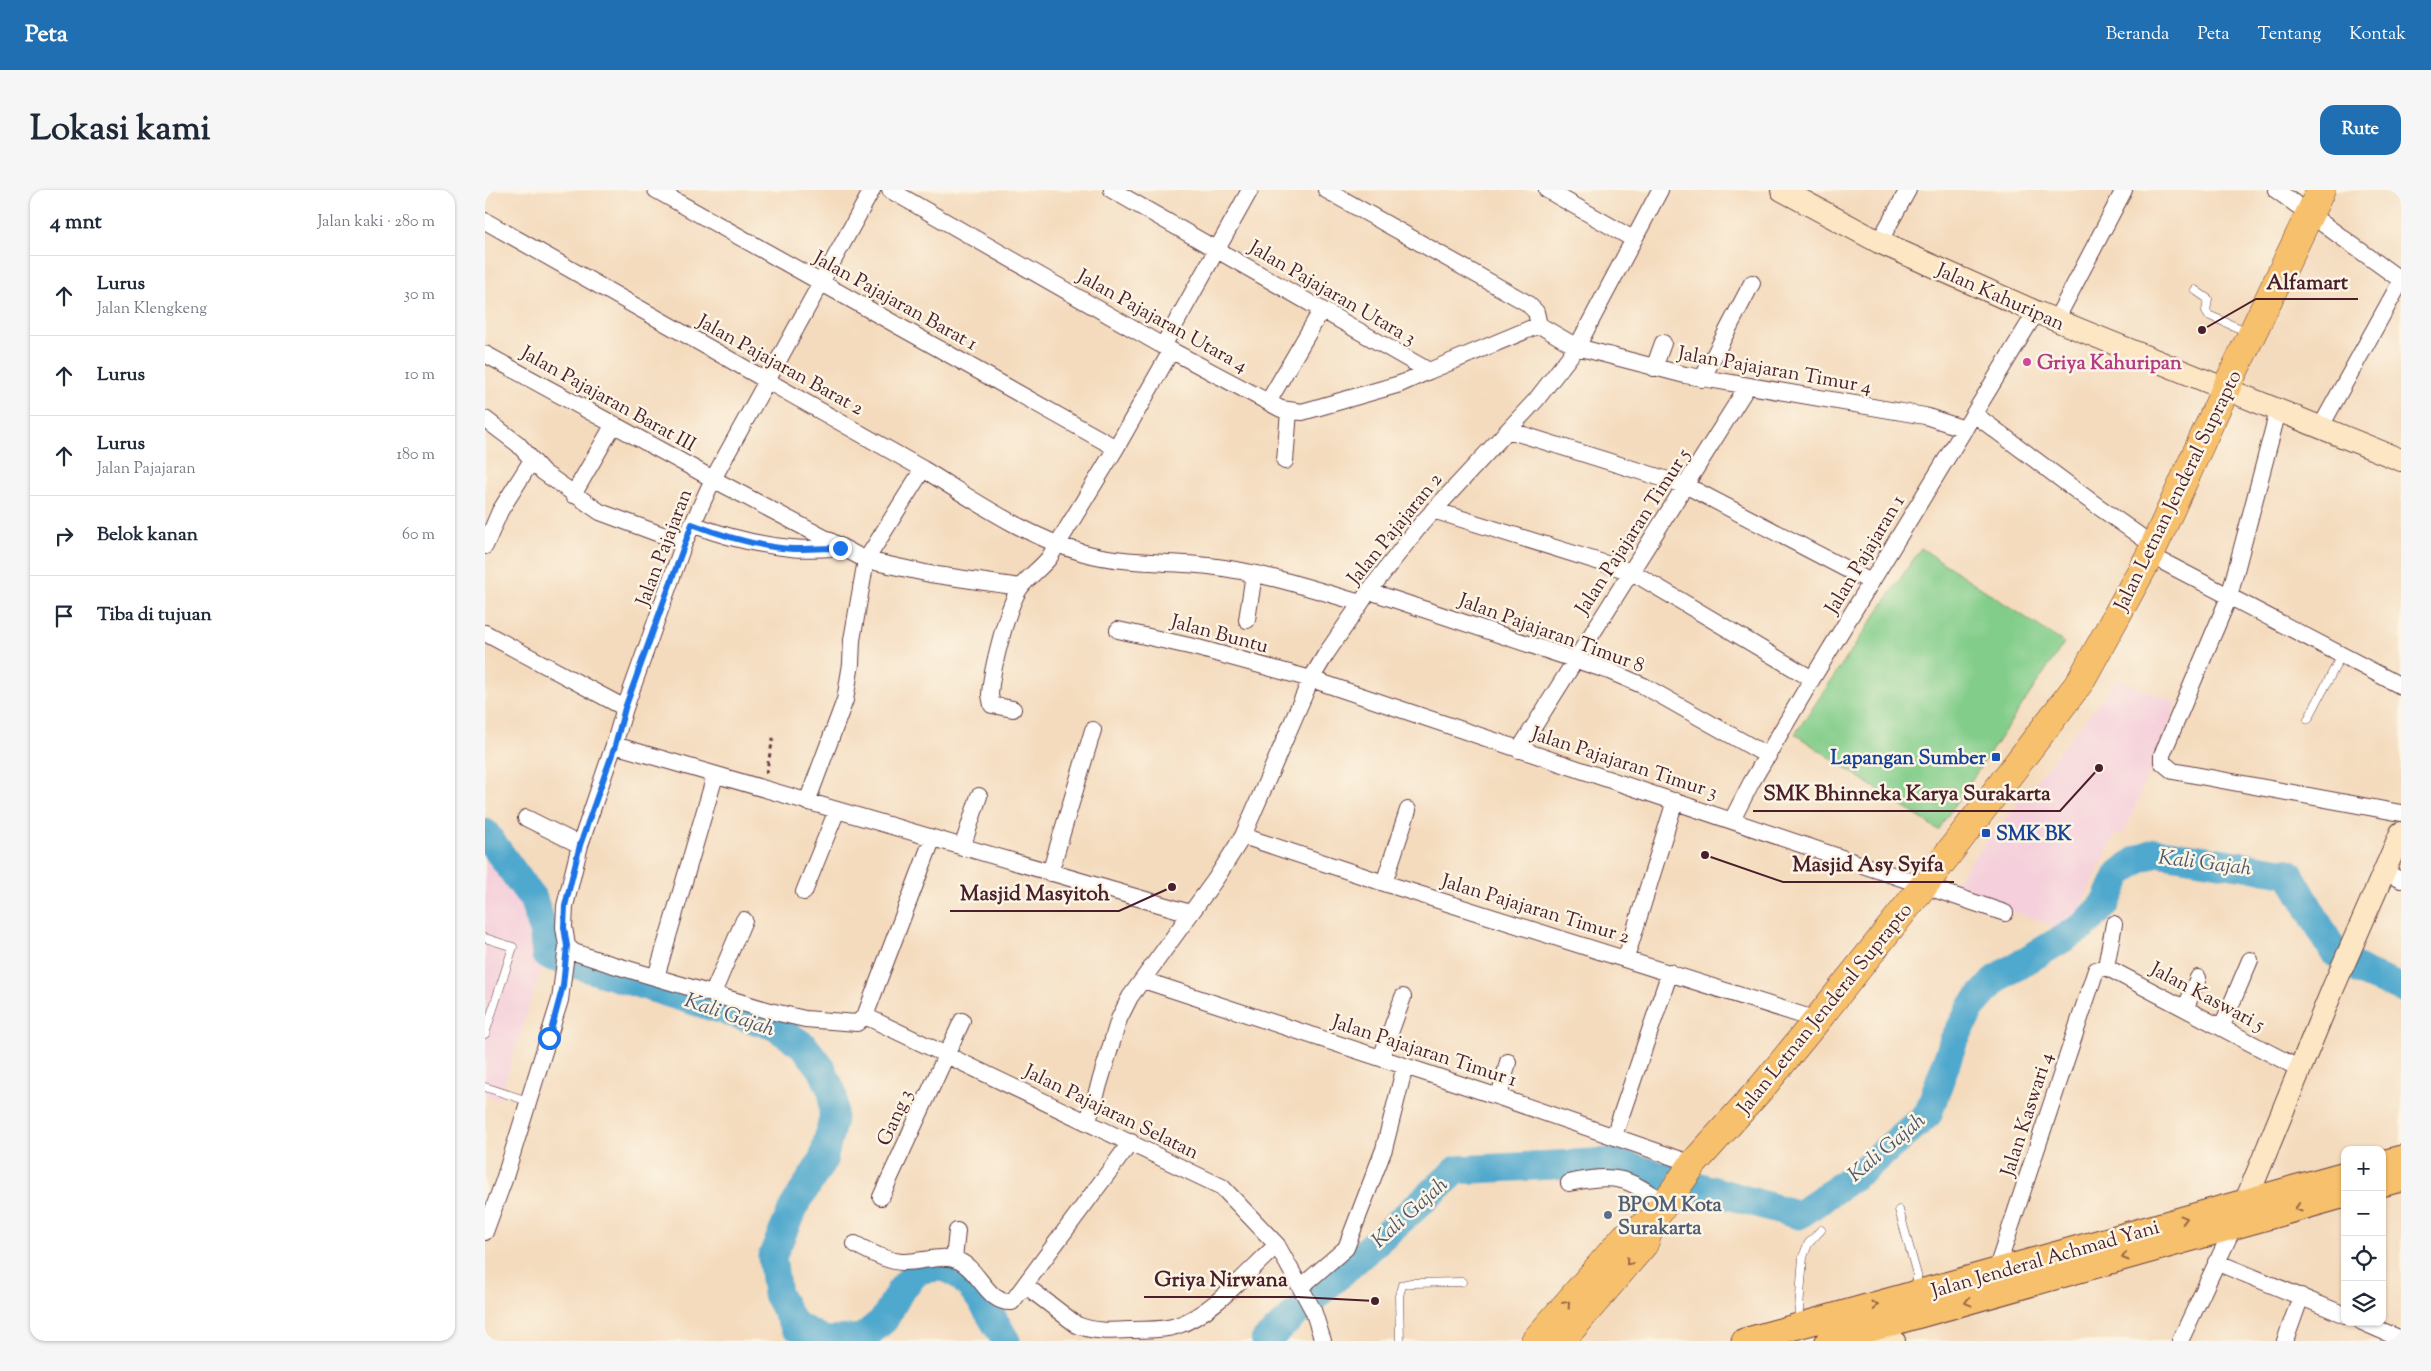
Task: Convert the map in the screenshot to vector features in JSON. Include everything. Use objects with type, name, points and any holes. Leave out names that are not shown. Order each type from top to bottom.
[{"type":"highway","name":"Jalan Letnan Jenderal Suprapto","points":[[1561,1341],[1581,1328],[1644,1244],[1662,1207],[1691,1167],[1763,1086],[1817,1020],[1925,884],[2080,682],[2152,550],[2225,390],[2315,201]]},
{"type":"highway","name":"Jalan Letnan Jenderal Suprapto","points":[[1535,1341],[1625,1237],[1662,1207]]},
{"type":"main road","points":[[2386,1162],[2401,1158]]},
{"type":"main road","name":"Jalan Jenderal Achmad Yani","points":[[1744,1341],[2341,1175]]},
{"type":"main road","points":[[2386,1183],[2401,1179]]},
{"type":"main road","name":"Jalan Jenderal Achmad Yani","points":[[1828,1341],[2341,1196]]},
{"type":"street","name":"Jalan Pajajaran Barat 1","points":[[655,190],[1116,448]]},
{"type":"street","name":"Jalan Pajajaran","points":[[485,1232],[520,1099],[560,1000],[567,946],[564,927],[565,906],[580,845],[615,746],[625,708],[684,543],[713,479],[823,284],[872,190]]},
{"type":"street","name":"Jalan Pajajaran Utara 4","points":[[890,190],[1167,348],[1268,402],[1289,411],[1305,412],[1400,384],[1429,372]]},
{"type":"street","name":"Jalan Pajajaran Utara 3","points":[[1113,190],[1429,372]]},
{"type":"street","points":[[1013,709],[992,705],[990,686],[1006,620],[1021,587],[1038,572],[1116,448],[1250,190]]},
{"type":"street","points":[[1326,190],[1527,303],[1536,312],[1539,325],[1429,372]]},
{"type":"street","points":[[1547,190],[1633,239]]},
{"type":"street","name":"Jalan Pajajaran 2","points":[[1088,1121],[1119,1018],[1130,997],[1243,836],[1311,679],[1364,597],[1433,510],[1536,400],[1577,347],[1660,190]]},
{"type":"street","points":[[1879,242],[1908,190]]},
{"type":"street","name":"Jalan Pajajaran 1","points":[[1732,820],[1751,783],[1812,679],[1965,428],[2046,316],[2124,190]]},
{"type":"street","points":[[2276,190],[2315,201],[2401,280],[2320,428]]},
{"type":"street","name":"Jalan Kahuripan","points":[[1795,193],[1879,242],[2046,316],[2401,460]]},
{"type":"street","name":"Jalan Pajajaran Barat 2","points":[[485,221],[923,469],[981,504],[1057,544],[1086,554],[1119,559],[1210,566],[1254,574]]},
{"type":"street","points":[[1703,379],[1752,283]]},
{"type":"street","points":[[1268,402],[1321,311]]},
{"type":"street","name":"Jalan Pajajaran Timur 4","points":[[1539,325],[1577,347],[1654,368],[1747,387],[1925,416],[1965,428]]},
{"type":"street","points":[[1654,368],[1663,343]]},
{"type":"street","name":"Jalan Pajajaran Barat III","points":[[485,354],[840,548],[866,560],[930,574],[1021,587]]},
{"type":"street","name":"Jalan Pajajaran Timur 5","points":[[1519,750],[1574,660],[1687,486],[1747,387]]},
{"type":"street","points":[[1285,461],[1289,411]]},
{"type":"street","points":[[2278,411],[2229,596],[2162,755],[2162,762],[2173,771],[2401,813]]},
{"type":"street","points":[[1974,414],[2152,550],[2229,596],[2401,686]]},
{"type":"street","points":[[485,419],[518,444],[543,472],[573,495],[609,516],[684,543]]},
{"type":"street","points":[[573,495],[614,424]]},
{"type":"street","points":[[1508,430],[1687,486],[1871,582]]},
{"type":"street","points":[[485,546],[500,512],[532,460]]},
{"type":"street","points":[[807,802],[845,700],[851,664],[852,640],[866,560],[923,469]]},
{"type":"street","points":[[1433,510],[1632,572],[1812,679]]},
{"type":"street","points":[[692,524],[714,532],[768,545],[793,549],[840,548]]},
{"type":"street","points":[[1247,620],[1254,574]]},
{"type":"street","name":"Jalan Pajajaran Timur 8","points":[[1254,574],[1364,597],[1609,671],[1644,686],[1768,756]]},
{"type":"street","name":"Jalan Buntu","points":[[1118,630],[1198,648],[1311,679]]},
{"type":"street","points":[[485,632],[625,708]]},
{"type":"street","name":"Jalan Pajajaran Timur 3","points":[[1311,679],[1925,884],[2005,913]]},
{"type":"street","points":[[1050,872],[1093,730]]},
{"type":"street","points":[[615,746],[715,776],[764,788],[932,840],[1190,913]]},
{"type":"street","points":[[656,977],[715,776]]},
{"type":"street","points":[[962,848],[979,796]]},
{"type":"street","points":[[1626,958],[1675,802]]},
{"type":"street","points":[[804,892],[837,810]]},
{"type":"street","points":[[1384,883],[1408,810]]},
{"type":"street","points":[[525,818],[580,845]]},
{"type":"street","points":[[2245,1203],[2353,943],[2392,876],[2401,833]]},
{"type":"street","name":"Jalan Pajajaran Timur 2","points":[[1243,836],[1384,883],[1817,1020]]},
{"type":"street","points":[[567,946],[574,952],[583,955],[769,1011],[805,1018],[857,1022],[865,1016],[932,840]]},
{"type":"street","points":[[713,993],[744,920]]},
{"type":"street","name":"Jalan Kaswari 4","points":[[1996,1271],[2101,968],[2114,924]]},
{"type":"street","points":[[2222,1026],[2250,960]]},
{"type":"street","name":"Jalan Kaswari 5","points":[[2101,968],[2186,1007],[2300,1069]]},
{"type":"street","points":[[1614,1136],[1670,972]]},
{"type":"street","points":[[2186,1007],[2198,978]]},
{"type":"street","name":"Jalan Pajajaran Timur 1","points":[[1143,980],[1614,1136],[1691,1167]]},
{"type":"street","points":[[1381,1058],[1403,997]]},
{"type":"street","name":"Jalan Pajajaran Selatan","points":[[865,1016],[1088,1121],[1222,1187],[1277,1245],[1313,1310],[1323,1341]]},
{"type":"street","name":"Gang 3","points":[[881,1197],[962,1021]]},
{"type":"street","points":[[1499,1097],[1508,1062]]},
{"type":"street","points":[[1302,1288],[1346,1248],[1384,1149],[1405,1066]]},
{"type":"street","points":[[855,1244],[894,1261],[954,1259],[963,1262],[994,1296],[1005,1302],[1012,1302],[1026,1286],[1131,1142]]},
{"type":"street","points":[[1569,1183],[1619,1178],[1643,1188],[1662,1207]]},
{"type":"street","points":[[2180,1341],[2216,1262],[2235,1226]]},
{"type":"street","points":[[954,1259],[957,1231]]},
{"type":"street","points":[[1026,1286],[1077,1325],[1087,1329],[1114,1331],[1167,1328],[1184,1323],[1207,1309],[1277,1245]]},
{"type":"street","points":[[2216,1262],[2341,1313]]},
{"type":"street","points":[[2285,1341],[2301,1296]]},
{"type":"street","points":[[1849,1312],[1867,1330],[1894,1341]]},
{"type":"street","points":[[2372,1326],[2401,1339]]},
{"type":"lane","points":[[2195,290],[2208,299],[2206,313],[2208,315],[2252,334]]},
{"type":"lane","points":[[2308,719],[2342,654]]},
{"type":"lane","points":[[485,938],[513,947],[485,1034]]},
{"type":"lane","points":[[485,1087],[520,1099]]},
{"type":"lane","points":[[1899,1210],[1917,1275],[1918,1293]]},
{"type":"lane","points":[[1797,1327],[1803,1256],[1808,1244],[1821,1230]]},
{"type":"lane","points":[[1400,1341],[1399,1296],[1402,1285],[1411,1283],[1462,1282]]},
{"type":"path","points":[[764,788],[773,734]]},
{"type":"shaded area","points":[[2118,679],[2177,703],[2124,834],[2116,833],[2075,920],[2062,929],[2013,911],[2010,918],[1946,893]]},
{"type":"shaded area","points":[[485,859],[539,926],[546,955],[499,1100],[485,1096]]},
{"type":"green space","name":"Lapangan Sumber","points":[[1921,548],[2064,643],[1938,830],[1795,734]]},
{"type":"waterway","name":"Kali Gajah","points":[[485,833],[533,899],[543,928],[546,955],[774,1026],[804,1046],[822,1069],[833,1094],[833,1119],[823,1160],[794,1206],[772,1257],[777,1294],[794,1325],[825,1341]]},
{"type":"waterway","name":"Kali Gajah","points":[[1265,1341],[1457,1170],[1612,1162],[1799,1215],[1864,1169],[1928,1114],[1954,1040],[1973,1005],[1997,978],[2084,926],[2106,903],[2119,874],[2137,860],[2156,852],[2289,873],[2334,952],[2362,972],[2401,988]]},
{"type":"waterway","name":"Kali Gajah","points":[[827,1341],[862,1338],[884,1320],[900,1291],[918,1270],[939,1267],[954,1272],[972,1288],[988,1310],[1006,1341]]},
{"type":"place","name":"Alfamart","points":[[2202,330]]},
{"type":"place","name":"Griya Kahuripan","points":[[2027,362]]},
{"type":"place","name":"Lapangan Sumber","points":[[1996,757]]},
{"type":"place","name":"SMK Bhinneka Karya Surakarta","points":[[2099,768]]},
{"type":"place","name":"SMK BK","points":[[1986,833]]},
{"type":"place","name":"Masjid Asy Syifa","points":[[1705,855]]},
{"type":"place","name":"Masjid Masyitoh","points":[[1172,887]]},
{"type":"place","name":"BPOM Kota Surakarta","points":[[1608,1215]]},
{"type":"place","name":"Griya Nirwana","points":[[1375,1301]]},
{"type":"route","points":[[549,1038],[563,986],[567,946],[564,927],[565,906],[580,845],[615,746],[619,725],[692,524],[714,532],[768,545],[793,549],[840,548]]}]
